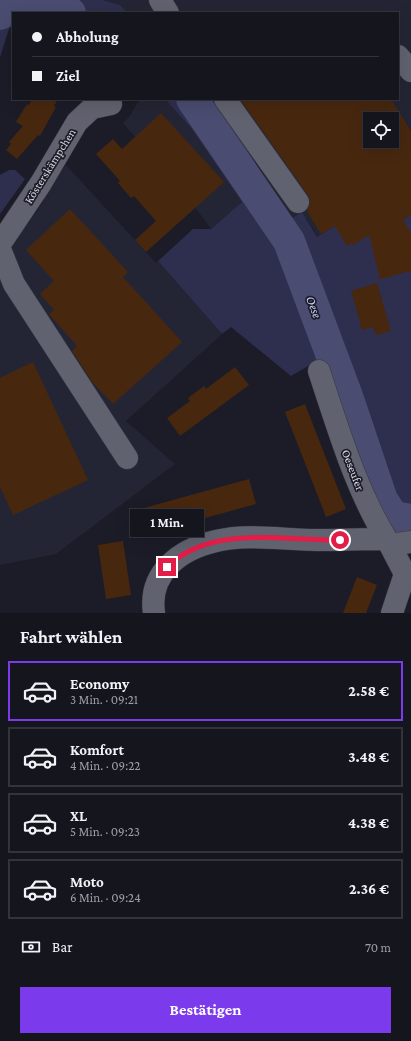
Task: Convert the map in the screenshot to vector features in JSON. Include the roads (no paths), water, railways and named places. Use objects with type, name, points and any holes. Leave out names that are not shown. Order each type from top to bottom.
[{"type":"street","points":[[160,0],[167,12]]},
{"type":"street","points":[[399,57],[411,71]]},
{"type":"street","points":[[226,100],[298,202]]},
{"type":"street","name":"Kösterskämpchen","points":[[0,244],[41,183],[77,122],[92,108],[111,104]]},
{"type":"street","points":[[0,249],[7,287],[127,458]]},
{"type":"street","name":"Oeseufer","points":[[318,371],[346,454],[366,504],[396,542],[405,574],[392,613]]},
{"type":"street","points":[[154,613],[156,583],[167,567],[177,557],[217,540],[246,538],[396,542]]},
{"type":"waterway","name":"Oese","points":[[0,14],[2,8],[28,1],[54,6],[68,12]]},
{"type":"waterway","name":"Oese","points":[[193,100],[289,241],[347,396],[382,500],[393,517],[411,520]]}]
